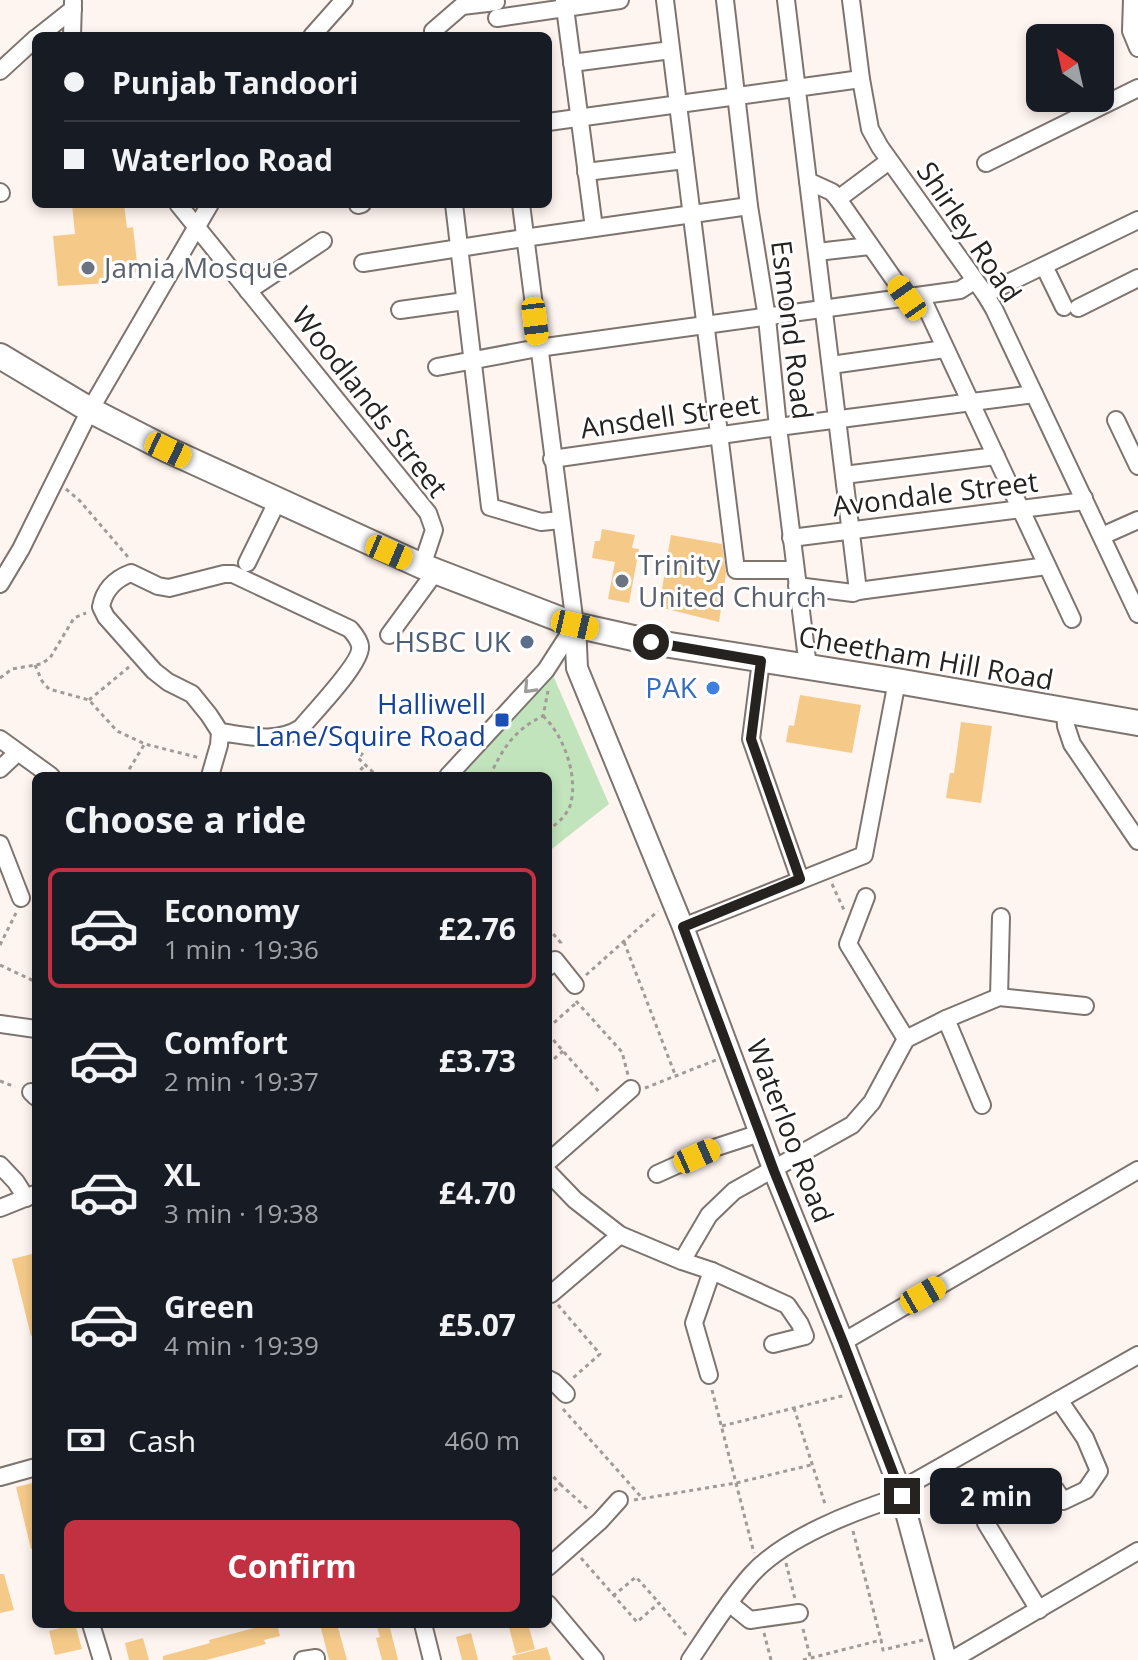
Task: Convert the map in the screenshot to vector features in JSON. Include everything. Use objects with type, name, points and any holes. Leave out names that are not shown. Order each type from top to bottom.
[{"type":"highway","name":"Cheetham Hill Road","points":[[0,356],[90,410],[168,450],[429,568],[575,625],[651,642],[1138,723]]},
{"type":"main road","name":"Waterloo Road","points":[[575,625],[577,668],[683,927],[774,1171],[901,1493],[946,1660]]},
{"type":"street","points":[[316,32],[344,0]]},
{"type":"street","points":[[433,32],[462,6],[620,0]]},
{"type":"street","points":[[665,0],[736,570],[796,578],[853,593],[1047,566]]},
{"type":"street","name":"Esmond Road","points":[[725,0],[749,206],[767,318],[808,667]]},
{"type":"street","points":[[786,0],[858,591]]},
{"type":"street","name":"Shirley Road","points":[[851,0],[870,129],[889,161],[980,288],[1138,614]]},
{"type":"street","points":[[1132,0],[1131,31],[1138,48]]},
{"type":"street","points":[[565,4],[594,228]]},
{"type":"street","points":[[72,32],[73,5]]},
{"type":"street","points":[[43,32],[73,5]]},
{"type":"street","points":[[496,7],[499,32]]},
{"type":"street","points":[[0,71],[32,42]]},
{"type":"street","points":[[572,63],[671,50]]},
{"type":"street","points":[[552,121],[861,79]]},
{"type":"street","points":[[986,163],[1138,88]]},
{"type":"street","points":[[586,172],[685,160]]},
{"type":"street","points":[[838,199],[889,161]]},
{"type":"street","points":[[808,181],[832,192],[870,246],[914,297],[945,349],[1072,619]]},
{"type":"street","points":[[363,263],[749,206]]},
{"type":"street","name":"Woodlands Street","points":[[181,208],[428,513],[434,530],[429,568],[389,635]]},
{"type":"street","points":[[0,584],[21,549],[90,410],[208,208]]},
{"type":"street","points":[[454,208],[490,507],[541,522],[561,520]]},
{"type":"street","points":[[452,772],[546,670],[575,625],[521,208]]},
{"type":"street","points":[[437,367],[538,348],[980,288],[1044,266],[1138,220]]},
{"type":"street","points":[[248,291],[323,241]]},
{"type":"street","points":[[817,252],[870,246]]},
{"type":"street","points":[[1044,266],[1071,307],[1138,278]]},
{"type":"street","points":[[400,310],[465,301]]},
{"type":"street","points":[[831,365],[945,349]]},
{"type":"street","name":"Ansdell Street","points":[[552,459],[1034,394]]},
{"type":"street","points":[[1116,420],[1138,466]]},
{"type":"street","points":[[844,475],[996,456]]},
{"type":"street","name":"Avondale Street","points":[[791,538],[1077,502],[1084,498]]},
{"type":"street","points":[[247,563],[278,500]]},
{"type":"street","points":[[1102,536],[1138,520]]},
{"type":"street","points":[[212,769],[220,732],[192,694],[154,671],[106,617],[101,607],[107,589],[120,577],[131,573],[169,588],[224,574],[240,576],[350,629],[357,637],[361,648],[351,669],[301,728],[279,738],[220,732]]},
{"type":"street","points":[[761,661],[751,739],[800,879]]},
{"type":"street","points":[[683,927],[864,855],[897,681]]},
{"type":"street","points":[[1065,711],[1072,744],[1138,841]]},
{"type":"street","points":[[0,739],[45,772]]},
{"type":"street","points":[[0,769],[17,753]]},
{"type":"street","points":[[0,844],[21,898]]},
{"type":"street","points":[[866,897],[848,944],[906,1039]]},
{"type":"street","points":[[999,997],[1001,917]]},
{"type":"street","points":[[552,963],[555,960],[575,985]]},
{"type":"street","points":[[682,1261],[703,1223],[734,1191],[852,1125],[872,1102],[906,1039],[999,997],[1085,1006]]},
{"type":"street","points":[[946,1019],[982,1105]]},
{"type":"street","points":[[0,1024],[32,1028]]},
{"type":"street","points":[[552,1158],[631,1089]]},
{"type":"street","points":[[657,1174],[717,1147],[760,1133]]},
{"type":"street","points":[[0,1165],[31,1196],[0,1208]]},
{"type":"street","points":[[843,1342],[1138,1170]]},
{"type":"street","points":[[552,1176],[575,1200],[620,1235],[787,1305],[805,1336],[773,1344]]},
{"type":"street","points":[[552,1293],[620,1235]]},
{"type":"street","points":[[709,1375],[694,1323],[712,1271]]},
{"type":"street","points":[[694,1654],[758,1568],[785,1546],[901,1493],[1138,1355]]},
{"type":"street","points":[[1055,1489],[1063,1501],[1086,1490],[1099,1471],[1085,1438],[1059,1400]]},
{"type":"street","points":[[0,1477],[32,1468]]},
{"type":"street","points":[[552,1563],[619,1500]]},
{"type":"street","points":[[986,1523],[1039,1610]]},
{"type":"street","points":[[952,1660],[1138,1551]]},
{"type":"street","points":[[729,1603],[750,1620],[799,1613]]},
{"type":"street","points":[[552,1609],[595,1660]]},
{"type":"street","points":[[92,1628],[98,1659]]},
{"type":"street","points":[[424,1628],[432,1660]]},
{"type":"street","points":[[303,1660],[316,1660]]},
{"type":"path","points":[[56,480],[80,501],[127,555],[131,573]]},
{"type":"path","points":[[0,678],[12,669],[41,664],[50,658],[74,618],[101,607]]},
{"type":"path","points":[[89,700],[141,657]]},
{"type":"path","points":[[35,665],[49,689],[89,700],[117,731],[212,769]]},
{"type":"path","points":[[492,772],[502,750],[517,734],[543,716],[549,721],[567,756],[572,785],[570,806],[552,826]]},
{"type":"path","points":[[128,772],[145,744]]},
{"type":"path","points":[[363,753],[358,758],[373,772]]},
{"type":"path","points":[[359,772],[365,765]]},
{"type":"path","points":[[825,870],[849,919],[856,923]]},
{"type":"path","points":[[0,945],[21,898]]},
{"type":"path","points":[[672,899],[575,985],[576,1003],[622,1052],[631,1089],[648,1087],[731,1055]]},
{"type":"path","points":[[623,940],[676,1077]]},
{"type":"path","points":[[0,965],[32,980]]},
{"type":"path","points":[[552,1024],[576,1003]]},
{"type":"path","points":[[552,1039],[611,1106]]},
{"type":"path","points":[[552,1061],[563,1051]]},
{"type":"path","points":[[552,1296],[600,1354],[558,1387],[562,1408],[644,1500]]},
{"type":"path","points":[[709,1375],[758,1568]]},
{"type":"path","points":[[722,1426],[862,1391]]},
{"type":"path","points":[[794,1408],[831,1524]]},
{"type":"path","points":[[619,1500],[644,1500],[811,1465]]},
{"type":"path","points":[[552,1475],[600,1521]]},
{"type":"path","points":[[552,1493],[561,1485]]},
{"type":"path","points":[[849,1516],[883,1650],[940,1636]]},
{"type":"path","points":[[571,1546],[637,1622],[659,1603]]},
{"type":"path","points":[[613,1596],[636,1577],[659,1603],[694,1654]]},
{"type":"path","points":[[761,1620],[771,1660]]},
{"type":"path","points":[[803,1660],[881,1640]]},
{"type":"green space","points":[[552,673],[609,804],[552,849],[552,772],[459,772]]},
{"type":"building","points":[[72,208],[124,208],[127,228],[133,227],[138,272],[109,275],[110,283],[58,286],[53,236],[75,234]]},
{"type":"building","name":"Trinity United Church","points":[[602,529],[635,535],[632,548],[639,549],[629,603],[608,599],[615,562],[592,558],[595,541],[600,541]]},
{"type":"building","points":[[671,535],[722,544],[726,573],[719,622],[659,607]]},
{"type":"building","points":[[800,695],[861,705],[852,753],[786,742],[789,725],[794,726]]},
{"type":"building","points":[[961,722],[992,726],[981,803],[946,798],[950,773],[954,773]]},
{"type":"building","points":[[32,1254],[32,1336],[31,1336],[12,1259]]},
{"type":"building","points":[[32,1483],[32,1549],[31,1549],[16,1487]]},
{"type":"building","points":[[0,1574],[4,1574],[14,1610],[0,1613]]},
{"type":"building","points":[[76,1628],[82,1649],[55,1655],[49,1631]]},
{"type":"building","points":[[254,1628],[278,1628],[280,1636],[264,1640],[266,1644],[206,1660],[163,1660],[163,1656],[210,1643],[209,1640]]},
{"type":"building","points":[[321,1628],[338,1628],[347,1660],[329,1660]]},
{"type":"building","points":[[377,1628],[390,1628],[398,1660],[382,1660],[376,1638],[380,1637]]},
{"type":"building","points":[[509,1628],[529,1628],[535,1649],[516,1654]]},
{"type":"building","points":[[471,1633],[478,1660],[462,1660],[456,1637]]},
{"type":"building","points":[[143,1638],[149,1660],[129,1660],[125,1643]]},
{"type":"building","points":[[547,1647],[551,1660],[513,1660],[512,1656]]},
{"type":"place","name":"Jamia Mosque","points":[[88,268]]},
{"type":"place","name":"Trinity United Church","points":[[622,581]]},
{"type":"place","name":"HSBC UK","points":[[527,642]]},
{"type":"place","name":"PAK","points":[[713,688]]},
{"type":"place","name":"Halliwell Lane/Squire Road","points":[[502,720]]},
{"type":"route","points":[[651,642],[761,661],[751,739],[800,879],[683,927],[774,1171],[902,1496]]}]
